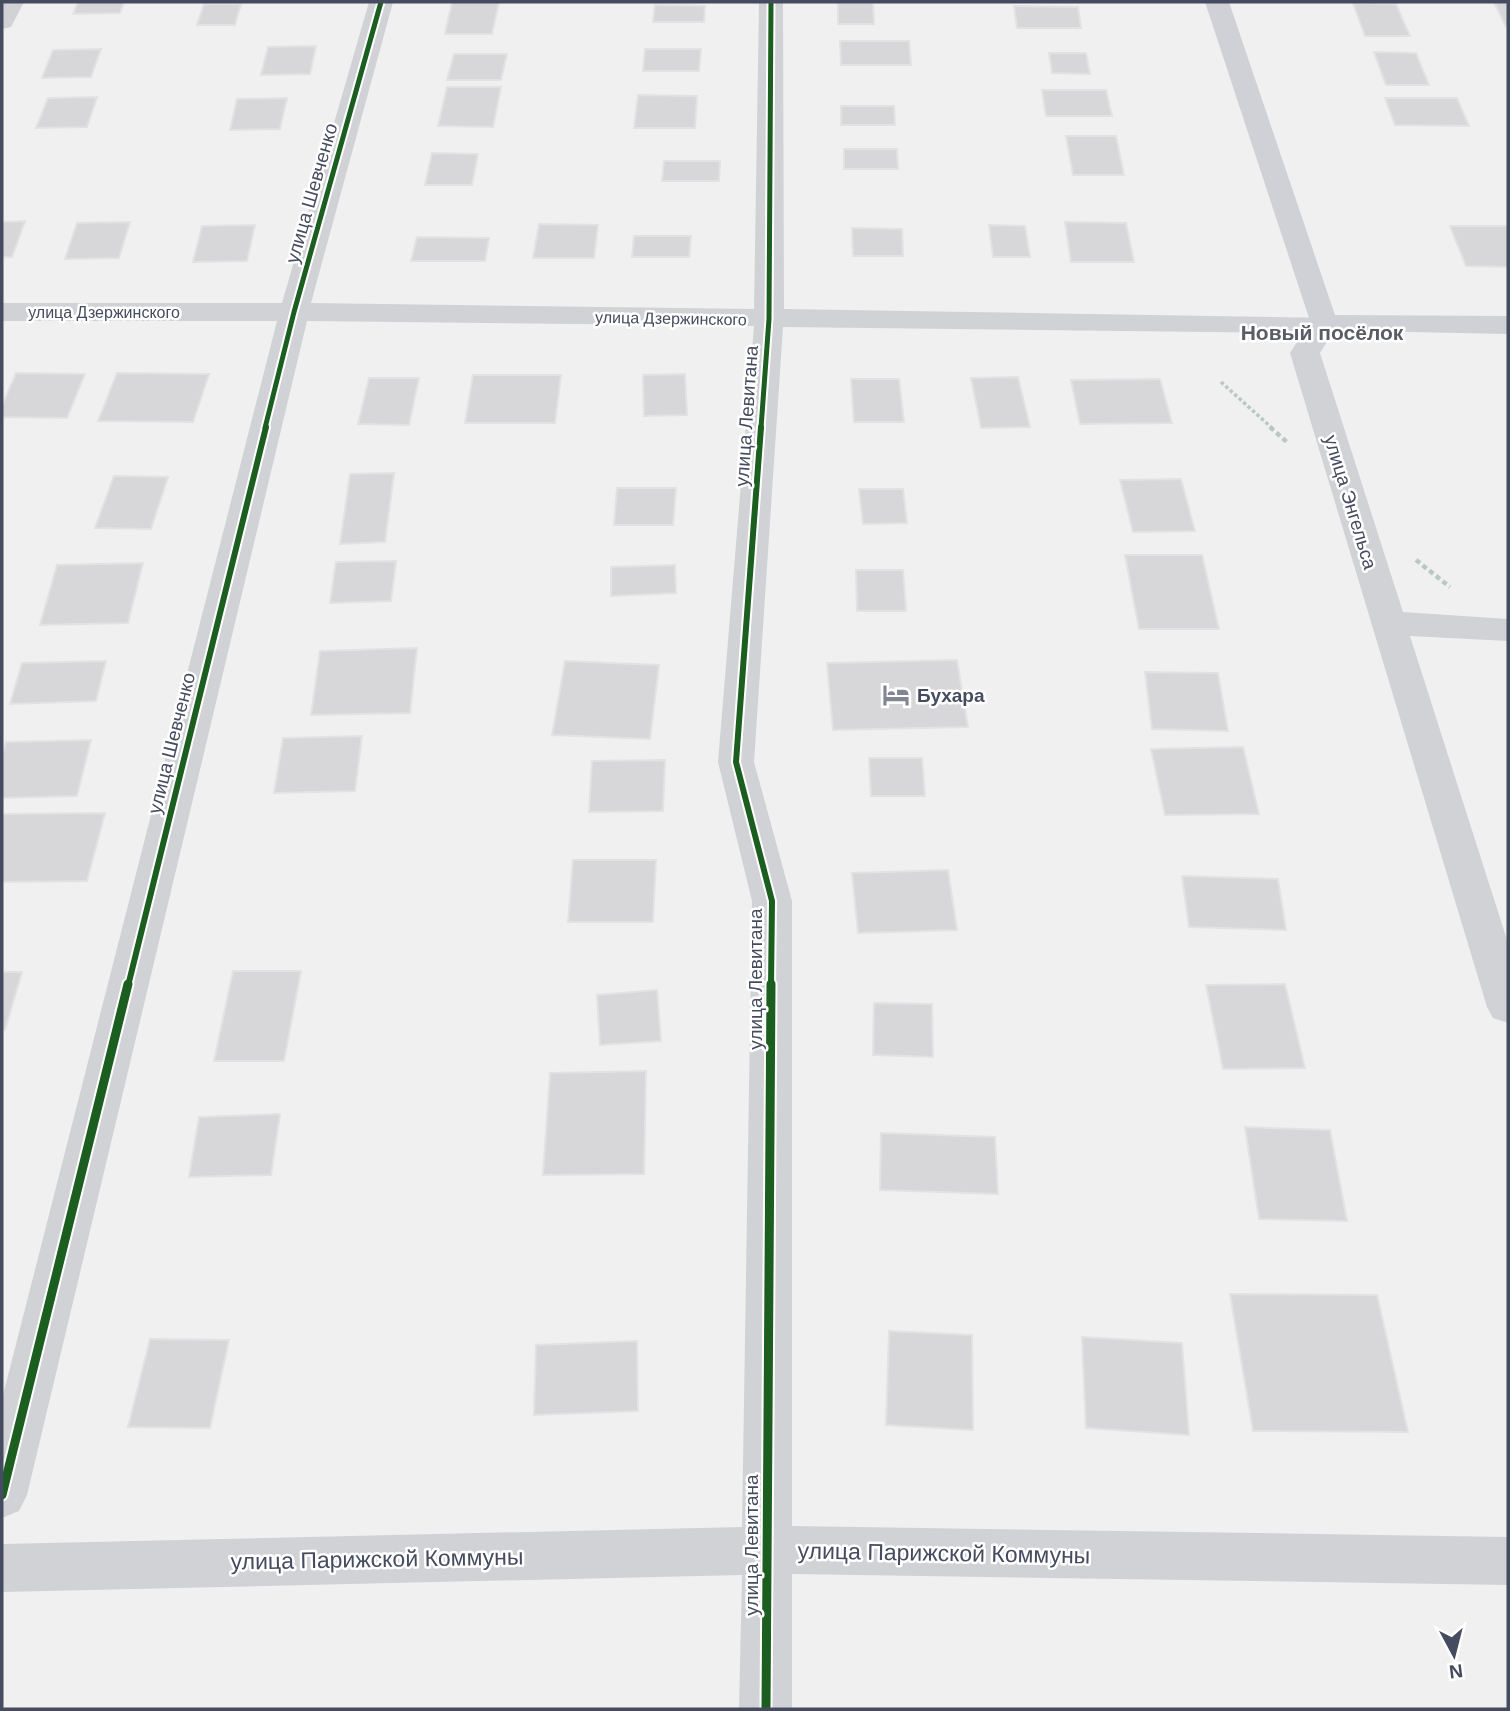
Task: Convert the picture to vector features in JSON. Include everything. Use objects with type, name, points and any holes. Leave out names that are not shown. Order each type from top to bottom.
[{"type":"street","points":[[2,22],[12,2]]},
{"type":"street","name":"улица Шевченко","points":[[2,1495],[294,312],[381,2]]},
{"type":"street","name":"улица Левитана","points":[[766,1709],[772,901],[736,762],[769,319],[771,2]]},
{"type":"street","points":[[1217,2],[1323,324]]},
{"type":"street","name":"улица Дзержинского","points":[[2,312],[294,312],[1508,325]]},
{"type":"street","name":"улица Энгельса","points":[[1323,324],[1305,354],[1389,623],[1499,944],[1508,1007]]},
{"type":"street","points":[[1389,623],[1508,630]]},
{"type":"street","name":"улица Парижской Коммуны","points":[[2,1568],[767,1550],[1508,1561]]},
{"type":"building","points":[[78,2],[124,2],[120,13],[73,14]]},
{"type":"building","points":[[452,2],[499,2],[492,34],[445,34]]},
{"type":"building","points":[[1494,2],[1508,2],[1508,27],[1506,27]]},
{"type":"building","points":[[838,3],[873,3],[874,24],[838,24]]},
{"type":"building","points":[[1353,3],[1396,4],[1410,36],[1365,36]]},
{"type":"building","points":[[204,4],[241,4],[235,25],[197,25]]},
{"type":"building","points":[[655,5],[705,6],[704,22],[653,22]]},
{"type":"building","points":[[1014,6],[1078,7],[1081,28],[1017,28]]},
{"type":"building","points":[[840,41],[909,41],[911,65],[841,65]]},
{"type":"building","points":[[316,46],[310,74],[261,75],[268,47]]},
{"type":"building","points":[[101,49],[91,77],[42,78],[53,50]]},
{"type":"building","points":[[645,49],[701,49],[699,71],[643,71]]},
{"type":"building","points":[[1374,52],[1416,53],[1429,85],[1386,85]]},
{"type":"building","points":[[1049,53],[1086,53],[1090,74],[1052,73]]},
{"type":"building","points":[[454,54],[507,54],[501,80],[447,80]]},
{"type":"building","points":[[447,87],[501,87],[493,127],[438,126]]},
{"type":"building","points":[[1042,90],[1106,90],[1112,116],[1046,116]]},
{"type":"building","points":[[638,95],[697,96],[695,128],[634,128]]},
{"type":"building","points":[[97,97],[87,127],[36,128],[48,98]]},
{"type":"building","points":[[287,98],[280,129],[230,130],[237,99]]},
{"type":"building","points":[[1385,98],[1457,98],[1469,126],[1395,125]]},
{"type":"building","points":[[841,106],[894,106],[895,125],[841,125]]},
{"type":"building","points":[[1066,136],[1116,136],[1124,175],[1073,175]]},
{"type":"building","points":[[844,149],[897,149],[898,169],[844,169]]},
{"type":"building","points":[[432,153],[478,154],[472,185],[425,185]]},
{"type":"building","points":[[664,161],[720,161],[719,181],[662,181]]},
{"type":"building","points":[[25,221],[12,257],[2,257],[2,222]]},
{"type":"building","points":[[130,222],[119,258],[65,259],[77,223]]},
{"type":"building","points":[[1065,222],[1126,223],[1134,262],[1071,262]]},
{"type":"building","points":[[539,224],[598,225],[594,258],[533,258]]},
{"type":"building","points":[[255,225],[247,261],[193,262],[202,226]]},
{"type":"building","points":[[989,225],[1025,226],[1030,257],[993,257]]},
{"type":"building","points":[[1450,226],[1508,226],[1508,267],[1466,266]]},
{"type":"building","points":[[852,228],[902,229],[903,256],[853,256]]},
{"type":"building","points":[[634,236],[691,236],[689,257],[632,257]]},
{"type":"building","points":[[417,237],[489,238],[485,261],[411,261]]},
{"type":"building","points":[[16,373],[85,374],[67,418],[2,417],[2,406]]},
{"type":"building","points":[[117,373],[209,374],[193,422],[98,421]]},
{"type":"building","points":[[685,374],[687,415],[644,416],[643,375]]},
{"type":"building","points":[[473,375],[561,375],[555,423],[465,423]]},
{"type":"building","points":[[1018,377],[1030,427],[981,428],[971,378]]},
{"type":"building","points":[[369,378],[419,378],[409,425],[358,424]]},
{"type":"building","points":[[851,379],[899,379],[904,422],[854,422]]},
{"type":"building","points":[[1160,379],[1172,423],[1080,424],[1071,380]]},
{"type":"building","points":[[394,473],[385,542],[340,544],[350,474]]},
{"type":"building","points":[[114,476],[168,477],[151,529],[95,528]]},
{"type":"building","points":[[1181,479],[1195,531],[1133,532],[1120,480]]},
{"type":"building","points":[[617,488],[676,488],[673,525],[614,525]]},
{"type":"building","points":[[859,489],[903,489],[907,523],[863,524]]},
{"type":"building","points":[[1125,555],[1202,555],[1219,629],[1139,629]]},
{"type":"building","points":[[396,561],[391,601],[330,603],[336,562]]},
{"type":"building","points":[[143,563],[128,623],[40,625],[57,565]]},
{"type":"building","points":[[675,565],[676,593],[611,596],[611,567]]},
{"type":"building","points":[[856,570],[903,570],[906,611],[857,611]]},
{"type":"building","points":[[417,648],[410,713],[311,715],[320,651]]},
{"type":"building","name":"Бухара","points":[[957,660],[968,727],[833,730],[827,663]]},
{"type":"building","points":[[106,661],[96,701],[10,704],[22,663]]},
{"type":"building","points":[[565,661],[659,665],[650,739],[552,735]]},
{"type":"building","points":[[1145,672],[1218,673],[1228,731],[1152,729]]},
{"type":"building","points":[[362,736],[355,791],[274,793],[283,738]]},
{"type":"building","points":[[91,740],[77,796],[2,798],[2,756],[6,742]]},
{"type":"building","points":[[1243,747],[1259,814],[1165,815],[1151,749]]},
{"type":"building","points":[[869,758],[922,758],[925,796],[871,796]]},
{"type":"building","points":[[665,760],[663,811],[589,812],[592,761]]},
{"type":"building","points":[[105,813],[87,881],[2,882],[2,814]]},
{"type":"building","points":[[573,860],[656,860],[653,922],[568,922]]},
{"type":"building","points":[[948,870],[957,930],[858,933],[852,873]]},
{"type":"building","points":[[1182,876],[1278,879],[1286,930],[1189,927]]},
{"type":"building","points":[[233,971],[301,971],[284,1061],[214,1061]]},
{"type":"building","points":[[2,972],[22,972],[5,1030],[2,1030]]},
{"type":"building","points":[[1285,984],[1305,1068],[1223,1069],[1206,985]]},
{"type":"building","points":[[657,990],[661,1041],[600,1045],[597,995]]},
{"type":"building","points":[[874,1003],[932,1004],[933,1057],[873,1055]]},
{"type":"building","points":[[646,1071],[644,1174],[543,1175],[550,1073]]},
{"type":"building","points":[[280,1114],[271,1175],[189,1177],[199,1117]]},
{"type":"building","points":[[1245,1127],[1330,1130],[1347,1221],[1259,1219]]},
{"type":"building","points":[[881,1133],[995,1137],[998,1194],[880,1190]]},
{"type":"building","points":[[1230,1294],[1377,1295],[1408,1432],[1253,1431]]},
{"type":"building","points":[[889,1331],[972,1335],[973,1430],[886,1425]]},
{"type":"building","points":[[1082,1337],[1182,1343],[1189,1435],[1086,1428]]},
{"type":"building","points":[[150,1339],[229,1340],[210,1428],[128,1427]]},
{"type":"building","points":[[637,1341],[638,1411],[534,1415],[536,1345]]},
{"type":"cycle path","points":[[2,1495],[294,312],[381,2]]},
{"type":"cycle path","points":[[766,1709],[772,901],[736,762],[769,319],[771,2]]},
{"type":"place","name":"Бухара","points":[[896,695]]},
{"type":"district","name":"Новый посёлок","points":[[1322,333]]}]
